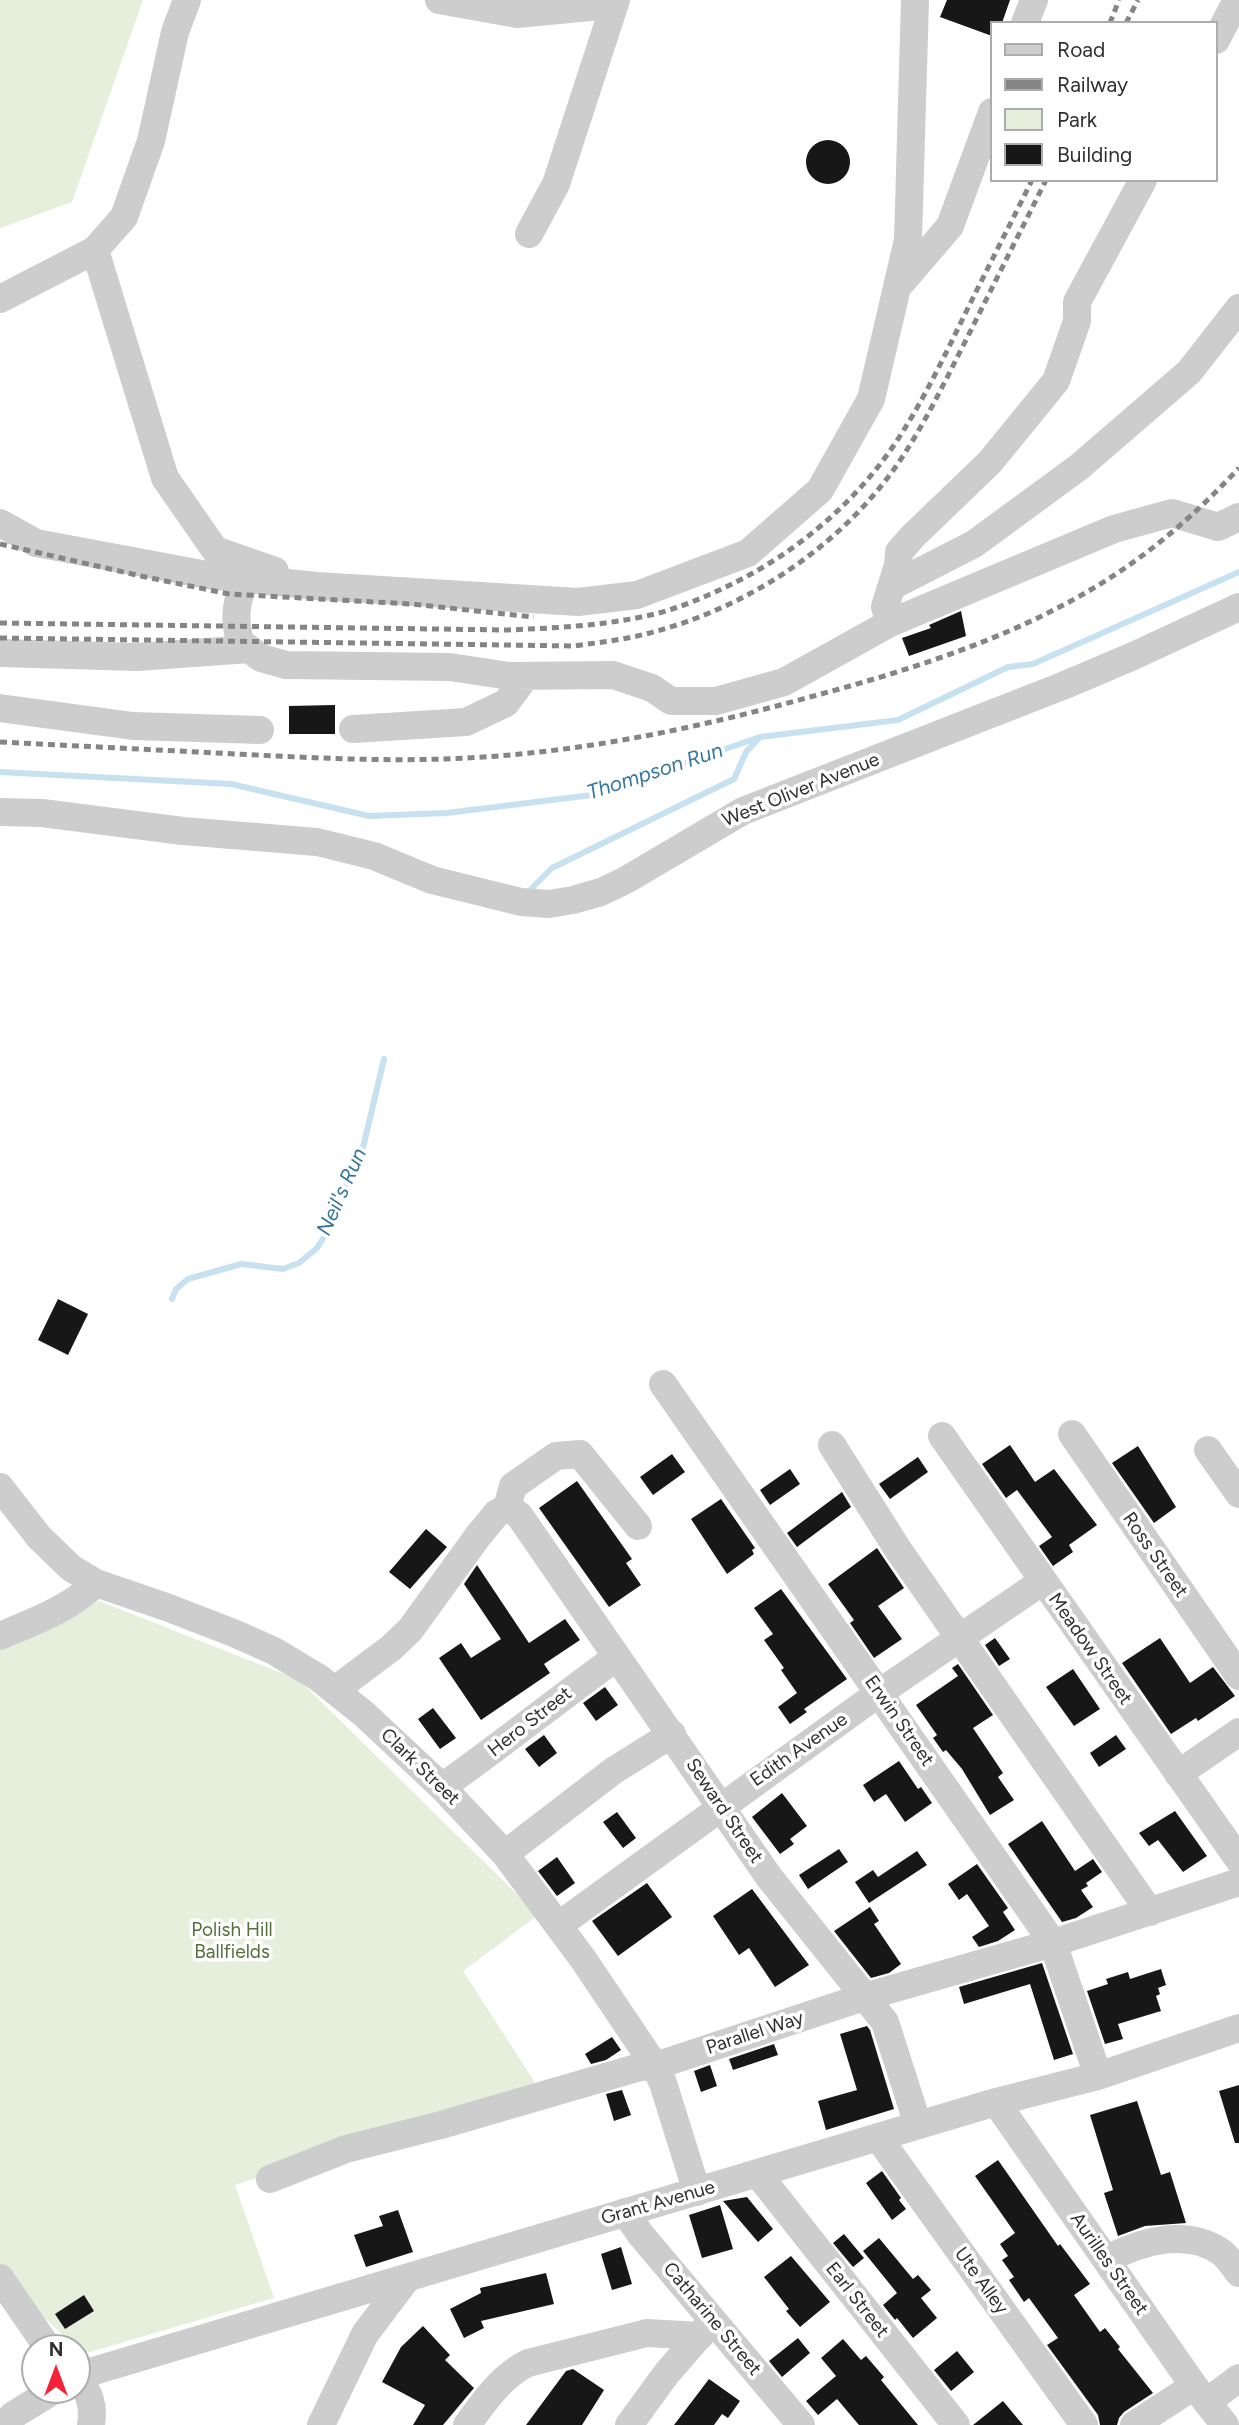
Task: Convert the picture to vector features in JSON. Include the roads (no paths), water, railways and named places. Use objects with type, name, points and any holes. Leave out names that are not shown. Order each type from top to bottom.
[{"type":"street","points":[[0,299],[95,250],[124,217],[151,141],[175,32],[187,0]]},
{"type":"street","points":[[439,0],[517,14],[600,6],[615,0]]},
{"type":"street","points":[[529,234],[556,184],[615,0]]},
{"type":"street","points":[[0,523],[36,543],[207,575],[317,586],[578,602],[637,595],[748,553],[820,490],[871,399],[908,240],[915,0]]},
{"type":"street","points":[[1026,21],[1034,0]]},
{"type":"street","points":[[1218,36],[1237,0]]},
{"type":"street","points":[[897,287],[950,226],[990,117]]},
{"type":"street","points":[[890,623],[885,607],[899,552],[990,462],[1056,381],[1077,321],[1077,302],[1142,182]]},
{"type":"street","points":[[95,250],[165,478],[215,550],[317,586]]},
{"type":"street","points":[[892,586],[974,544],[1079,467],[1189,372],[1239,308]]},
{"type":"street","points":[[247,579],[239,594],[236,626],[240,642],[261,658],[286,665],[450,667],[509,676],[613,675],[652,688],[671,701],[716,702],[784,682],[890,623],[1114,529],[1172,513],[1218,527],[1239,517]]},
{"type":"street","name":"West Oliver Avenue","points":[[0,812],[42,813],[183,831],[340,846],[374,856],[432,880],[522,902],[549,904],[601,892],[743,811],[1065,685],[1239,607]]},
{"type":"street","points":[[0,653],[137,657],[250,649]]},
{"type":"street","points":[[353,729],[466,722],[506,702],[526,676]]},
{"type":"street","points":[[0,708],[133,726],[260,730]]},
{"type":"street","name":"Erwin Street","points":[[663,1384],[1053,1943],[1098,2076]]},
{"type":"street","name":"Ross Street","points":[[1072,1434],[1239,1676]]},
{"type":"street","name":"Meadow Street","points":[[942,1436],[1239,1860]]},
{"type":"street","points":[[832,1445],[882,1526],[1150,1912]]},
{"type":"street","points":[[1208,1450],[1239,1494]]},
{"type":"street","points":[[335,1690],[391,1648],[410,1630],[478,1536],[497,1513],[507,1508],[513,1486],[556,1456],[580,1454],[638,1527]]},
{"type":"street","name":"Clark Street","points":[[0,1487],[12,1525],[71,1568],[96,1583],[236,1634],[302,1667],[335,1690],[442,1787],[505,1854],[559,1925],[654,2066],[663,2083],[697,2192]]},
{"type":"street","name":"Seward Street","points":[[507,1508],[519,1515],[769,1877],[885,2022],[918,2125]]},
{"type":"street","name":"Edith Avenue","points":[[559,1925],[880,1693],[1042,1581]]},
{"type":"street","points":[[0,1636],[64,1608],[96,1583]]},
{"type":"street","name":"Hero Street","points":[[442,1787],[617,1657]]},
{"type":"street","points":[[1178,1774],[1239,1732]]},
{"type":"street","points":[[505,1854],[613,1771],[672,1734]]},
{"type":"street","name":"Parallel Way","points":[[270,2179],[346,2148],[453,2122],[640,2067],[654,2066],[864,1997],[1053,1943],[1239,1882]]},
{"type":"street","name":"Grant Avenue","points":[[91,2373],[625,2211],[996,2102],[1098,2076],[1239,2028]]},
{"type":"street","name":"Aurilles Street","points":[[996,2102],[1200,2394],[1225,2425]]},
{"type":"street","name":"Ute Alley","points":[[878,2137],[1084,2425]]},
{"type":"street","name":"Earl Street","points":[[758,2174],[956,2425]]},
{"type":"street","name":"Catharine Street","points":[[625,2211],[706,2328],[796,2423]]},
{"type":"street","points":[[1106,2260],[1127,2248],[1168,2239],[1194,2239],[1222,2253],[1239,2273]]},
{"type":"street","points":[[321,2425],[365,2334],[408,2277]]},
{"type":"street","points":[[0,2278],[38,2334]]},
{"type":"street","points":[[467,2425],[501,2381],[527,2363],[647,2333],[706,2328]]},
{"type":"street","points":[[629,2425],[667,2373],[706,2328]]},
{"type":"street","points":[[1134,2425],[1239,2378]]},
{"type":"street","points":[[91,2402],[91,2425]]},
{"type":"street","points":[[14,2422],[36,2404]]},
{"type":"waterway","name":"Thompson Run","points":[[0,772],[231,784],[369,816],[447,813],[592,795],[760,737],[898,720],[1008,667],[1033,664],[1239,572]]},
{"type":"waterway","name":"Neil's Run","points":[[531,889],[552,868],[734,779],[746,752],[760,737]]},
{"type":"waterway","name":"Neil's Run","points":[[172,1299],[176,1289],[188,1279],[241,1264],[283,1269],[299,1263],[317,1248],[329,1229],[345,1187],[360,1160],[384,1059]]},
{"type":"railway","points":[[1111,21],[1119,0]]},
{"type":"railway","points":[[1127,21],[1138,0]]},
{"type":"railway","points":[[0,623],[508,630],[612,622],[646,616],[699,599],[755,572],[779,557],[825,522],[866,482],[900,436],[926,391],[1031,182]]},
{"type":"railway","points":[[0,638],[574,646],[647,634],[692,620],[727,605],[761,588],[823,545],[876,492],[899,462],[935,400],[1045,182]]},
{"type":"railway","points":[[0,742],[323,758],[438,759],[554,750],[683,728],[883,676],[991,639],[1025,624],[1092,589],[1152,549],[1239,468]]},
{"type":"railway","points":[[0,544],[229,594],[411,604],[534,617]]},
{"type":"park label","name":"Polish Hill Ballfields","points":[[232,1941]]}]
